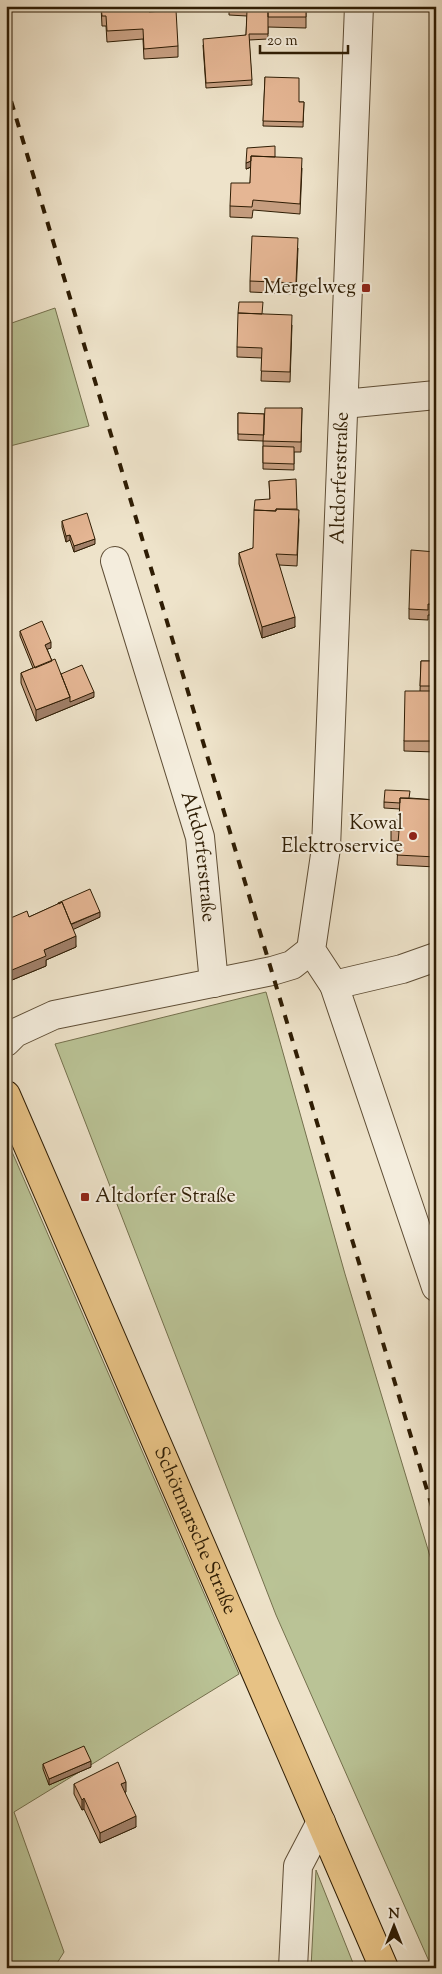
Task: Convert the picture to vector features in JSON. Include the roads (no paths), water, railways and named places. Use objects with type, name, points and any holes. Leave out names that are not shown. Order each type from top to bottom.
[{"type":"main road","name":"Schötmarsche Straße","points":[[6,1095],[384,1968]]},
{"type":"street","name":"Altdorferstraße","points":[[311,950],[326,848],[359,6]]},
{"type":"street","points":[[344,404],[436,396]]},
{"type":"street","name":"Altdorferstraße","points":[[116,561],[200,837],[214,983]]},
{"type":"street","points":[[6,1042],[16,1033],[54,1015],[214,983],[292,965],[311,950],[334,984],[436,1287]]},
{"type":"street","points":[[334,984],[402,969],[436,957]]},
{"type":"street","points":[[293,1968],[298,1866],[320,1822]]},
{"type":"railway","points":[[6,84],[436,1520]]},
{"type":"place","name":"Mergelweg","points":[[366,288]]},
{"type":"place","name":"Kowal Elektroservice","points":[[413,836]]},
{"type":"place","name":"Altdorfer Straße","points":[[85,1197]]}]
